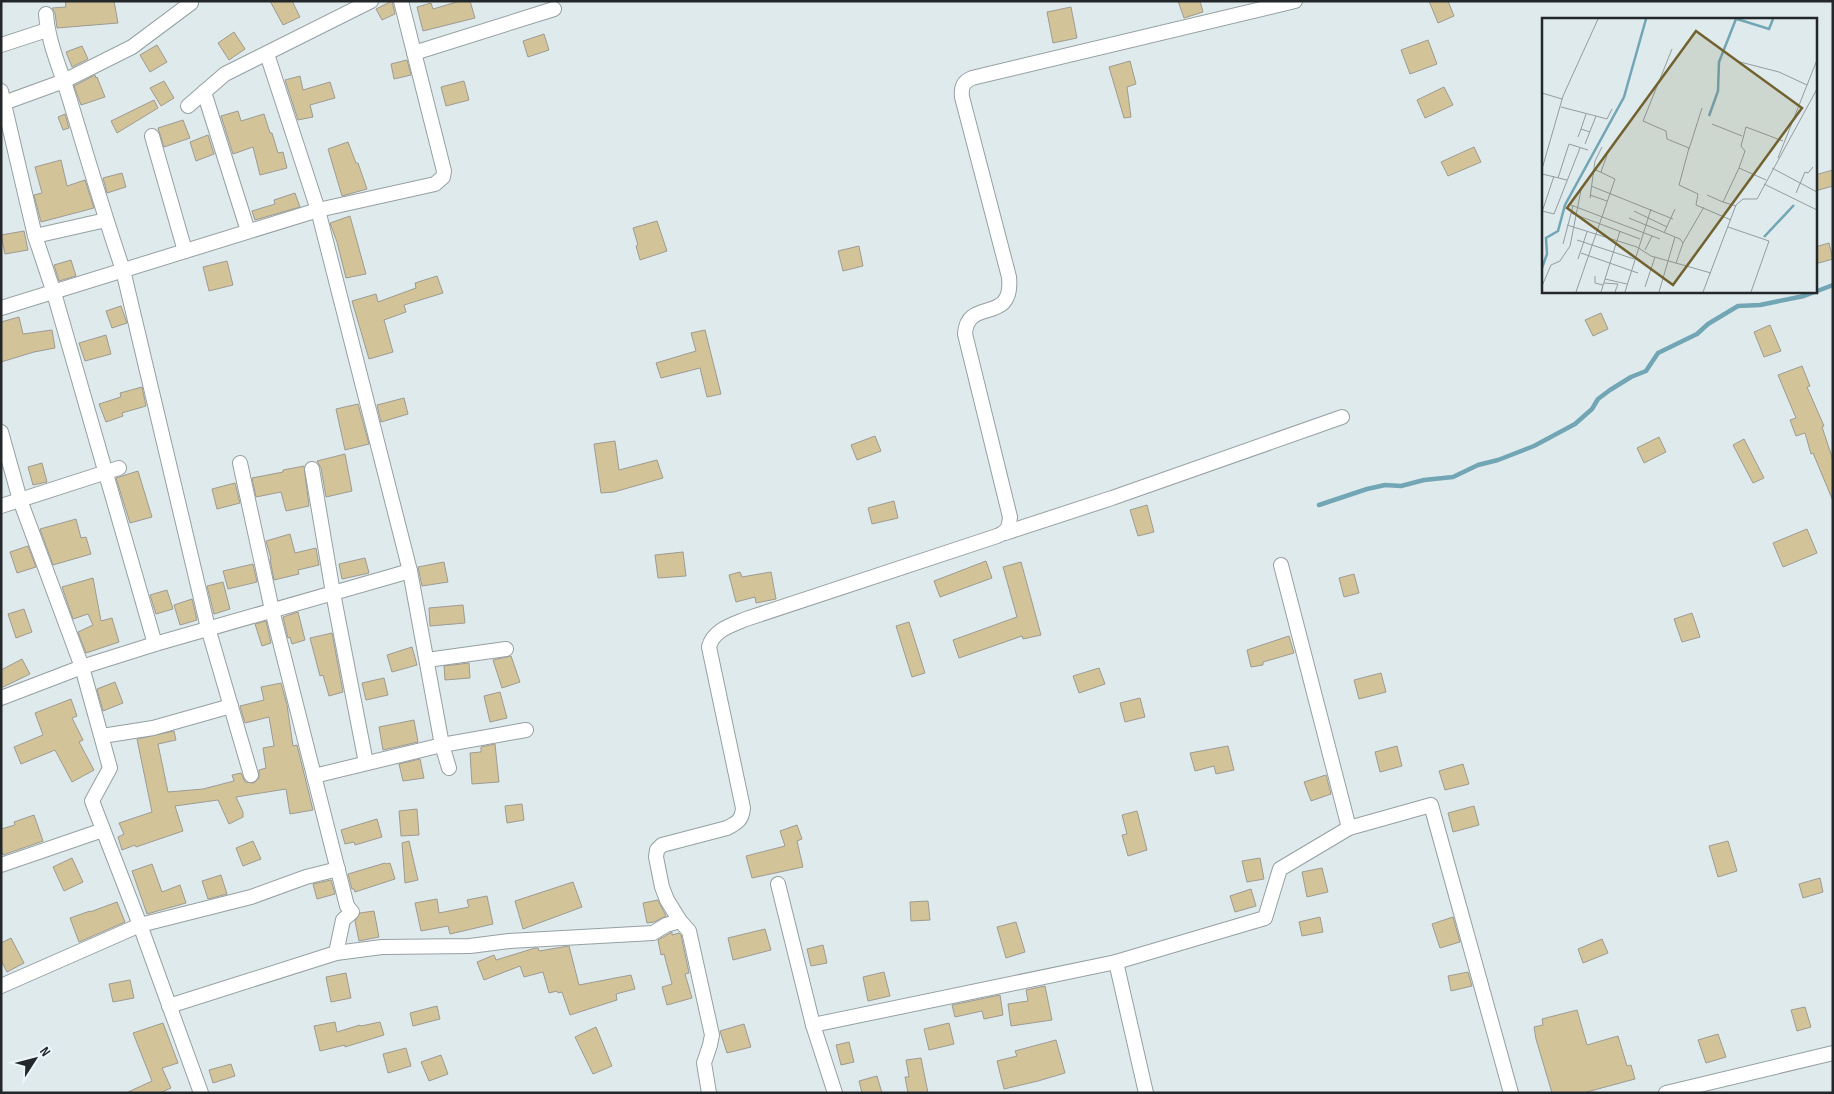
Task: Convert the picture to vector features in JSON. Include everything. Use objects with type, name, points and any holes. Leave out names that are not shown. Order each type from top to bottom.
[{"type":"street","points":[[188,106],[226,74],[371,1]]},
{"type":"street","points":[[1,308],[318,210],[435,184],[443,177],[444,172],[401,1]]},
{"type":"street","points":[[1005,533],[1009,527],[1010,517],[965,334],[965,325],[975,314],[998,306],[1006,298],[1010,289],[962,97],[964,83],[972,78],[1295,1]]},
{"type":"street","points":[[155,644],[54,293],[35,236],[2,99],[64,81],[132,47],[191,3]]},
{"type":"street","points":[[414,53],[554,9]]},
{"type":"street","points":[[46,14],[47,30],[123,270],[208,628],[251,776]]},
{"type":"street","points":[[1,45],[47,30]]},
{"type":"street","points":[[267,54],[318,210],[410,571],[442,745],[449,768]]},
{"type":"street","points":[[204,92],[248,231]]},
{"type":"street","points":[[152,136],[184,251]]},
{"type":"street","points":[[35,236],[106,220]]},
{"type":"street","points":[[709,1093],[704,1063],[712,1034],[689,931],[680,921],[667,900],[656,857],[657,850],[662,845],[727,828],[742,816],[743,808],[709,647],[710,641],[715,635],[723,629],[746,619],[1112,498],[1342,418]]},
{"type":"street","points":[[1,432],[20,500],[82,667],[110,768],[92,801],[140,925],[201,1093]]},
{"type":"street","points":[[240,464],[272,610],[347,906],[352,912],[343,920],[336,953]]},
{"type":"street","points":[[1,506],[118,468]]},
{"type":"street","points":[[312,469],[333,592],[366,763]]},
{"type":"street","points":[[1281,565],[1349,828]]},
{"type":"street","points":[[1,698],[82,667],[155,644],[410,571]]},
{"type":"street","points":[[427,660],[506,649]]},
{"type":"street","points":[[102,736],[153,728],[231,706]]},
{"type":"street","points":[[314,776],[442,745],[526,730]]},
{"type":"street","points":[[813,1025],[1116,962],[1265,918],[1280,869],[1349,828],[1431,805],[1511,1093]]},
{"type":"street","points":[[1,865],[103,830]]},
{"type":"street","points":[[1,986],[140,925],[251,897],[306,877],[338,869]]},
{"type":"street","points":[[778,884],[813,1025],[835,1093]]},
{"type":"street","points":[[169,1006],[336,953],[382,947],[470,946],[508,941],[653,933],[666,925],[680,921]]},
{"type":"street","points":[[1116,962],[1146,1093]]},
{"type":"street","points":[[1666,1093],[1833,1053]]},
{"type":"building","points":[[65,1],[114,1],[118,23],[57,28],[55,13],[52,8],[66,7]]},
{"type":"building","points":[[270,1],[292,1],[300,17],[283,25]]},
{"type":"building","points":[[392,1],[395,14],[382,20],[376,9]]},
{"type":"building","points":[[460,1],[470,1],[475,18],[423,31],[417,7],[431,3],[433,9]]},
{"type":"building","points":[[1178,1],[1200,1],[1203,12],[1184,18]]},
{"type":"building","points":[[1429,1],[1448,1],[1454,16],[1438,23]]},
{"type":"building","points":[[1071,7],[1077,38],[1053,43],[1047,12]]},
{"type":"building","points":[[234,32],[245,49],[229,60],[218,43]]},
{"type":"building","points":[[544,34],[549,50],[528,57],[523,41]]},
{"type":"building","points":[[1428,40],[1437,64],[1410,74],[1401,50]]},
{"type":"building","points":[[157,45],[167,62],[150,72],[140,55]]},
{"type":"building","points":[[82,46],[88,59],[72,67],[66,52]]},
{"type":"building","points":[[407,60],[411,75],[394,79],[391,64]]},
{"type":"building","points":[[1130,61],[1136,84],[1127,87],[1131,117],[1124,118],[1109,67]]},
{"type":"building","points":[[95,75],[105,97],[81,105],[74,86]]},
{"type":"building","points":[[300,76],[303,90],[330,82],[335,98],[310,105],[313,117],[298,120],[285,80]]},
{"type":"building","points":[[164,81],[174,98],[161,106],[150,88]]},
{"type":"building","points":[[464,81],[469,100],[446,106],[441,87]]},
{"type":"building","points":[[1444,87],[1453,105],[1425,118],[1417,100]]},
{"type":"building","points":[[154,100],[158,108],[117,133],[111,121]]},
{"type":"building","points":[[238,111],[241,121],[264,114],[278,153],[283,152],[287,168],[260,175],[253,147],[233,154],[221,116]]},
{"type":"building","points":[[65,114],[69,128],[63,130],[58,117]]},
{"type":"building","points":[[183,120],[190,138],[164,147],[158,128]]},
{"type":"building","points":[[208,135],[214,154],[196,161],[190,142]]},
{"type":"building","points":[[348,142],[367,189],[342,196],[328,149]]},
{"type":"building","points":[[1474,147],[1481,162],[1448,176],[1441,162]]},
{"type":"building","points":[[61,160],[67,186],[85,180],[94,208],[41,222],[34,195],[42,193],[35,167]]},
{"type":"building","points":[[1833,170],[1833,186],[1816,191],[1816,175]]},
{"type":"building","points":[[122,173],[126,187],[107,193],[103,178]]},
{"type":"building","points":[[295,193],[300,207],[255,220],[252,211],[275,204],[274,200]]},
{"type":"building","points":[[350,216],[366,274],[346,278],[330,223]]},
{"type":"building","points":[[657,221],[667,251],[640,260],[633,228]]},
{"type":"building","points":[[24,231],[28,250],[5,254],[1,235]]},
{"type":"building","points":[[1829,243],[1833,259],[1816,264],[1816,247]]},
{"type":"building","points":[[859,246],[863,266],[843,271],[838,251]]},
{"type":"building","points":[[71,260],[76,276],[59,281],[54,265]]},
{"type":"building","points":[[227,261],[233,285],[209,291],[203,267]]},
{"type":"building","points":[[437,276],[443,293],[404,305],[406,312],[384,320],[393,352],[369,359],[352,301],[376,294],[378,302],[416,288],[415,283]]},
{"type":"building","points":[[121,306],[127,323],[112,328],[106,311]]},
{"type":"building","points":[[1601,313],[1608,329],[1593,336],[1585,320]]},
{"type":"building","points":[[19,317],[23,334],[52,330],[55,348],[1,362],[1,322]]},
{"type":"building","points":[[1770,325],[1781,351],[1764,357],[1754,332]]},
{"type":"building","points":[[705,330],[721,394],[707,397],[700,368],[661,378],[656,363],[696,351],[691,333]]},
{"type":"building","points":[[106,335],[111,354],[85,361],[79,343]]},
{"type":"building","points":[[1802,366],[1810,386],[1807,387],[1824,426],[1822,427],[1833,460],[1833,501],[1813,453],[1811,454],[1805,433],[1796,436],[1790,420],[1796,418],[1778,375]]},
{"type":"building","points":[[142,387],[146,406],[122,413],[123,416],[106,422],[99,404],[121,397],[120,393]]},
{"type":"building","points":[[404,398],[408,414],[381,422],[377,405]]},
{"type":"building","points":[[358,404],[369,444],[345,450],[336,409]]},
{"type":"building","points":[[875,436],[881,451],[857,460],[851,445]]},
{"type":"building","points":[[1659,437],[1666,452],[1644,463],[1637,448]]},
{"type":"building","points":[[1744,439],[1764,478],[1753,483],[1733,445]]},
{"type":"building","points":[[615,441],[619,470],[657,460],[663,478],[614,492],[601,493],[594,444]]},
{"type":"building","points":[[345,454],[352,491],[326,497],[321,468],[317,461]]},
{"type":"building","points":[[42,463],[47,482],[33,485],[28,467]]},
{"type":"building","points":[[304,466],[309,506],[286,511],[281,492],[256,497],[252,478]]},
{"type":"building","points":[[138,471],[152,517],[130,523],[116,478]]},
{"type":"building","points":[[235,483],[240,503],[217,509],[212,489]]},
{"type":"building","points":[[894,501],[898,518],[872,524],[868,508]]},
{"type":"building","points":[[1147,505],[1154,532],[1138,536],[1130,510]]},
{"type":"building","points":[[76,519],[81,538],[86,537],[91,554],[53,565],[40,529]]},
{"type":"building","points":[[1807,529],[1817,553],[1783,567],[1773,543]]},
{"type":"building","points":[[290,534],[295,553],[316,548],[319,565],[298,570],[299,574],[274,580],[266,541]]},
{"type":"building","points":[[28,546],[36,567],[17,573],[10,552]]},
{"type":"building","points":[[683,552],[686,576],[658,578],[655,555]]},
{"type":"building","points":[[365,558],[369,573],[342,579],[339,564]]},
{"type":"building","points":[[986,561],[992,578],[940,597],[934,581]]},
{"type":"building","points":[[444,562],[448,582],[422,586],[418,567]]},
{"type":"building","points":[[1021,562],[1041,635],[1023,639],[1022,636],[959,658],[953,640],[1017,617],[1003,567]]},
{"type":"building","points":[[253,564],[257,582],[228,589],[223,571]]},
{"type":"building","points":[[740,572],[742,577],[771,572],[776,599],[756,603],[755,597],[736,602],[729,575]]},
{"type":"building","points":[[1354,574],[1359,593],[1344,597],[1339,578]]},
{"type":"building","points":[[93,578],[101,621],[112,618],[119,642],[86,653],[78,632],[93,625],[88,614],[73,619],[62,587]]},
{"type":"building","points":[[223,582],[230,609],[214,614],[207,586]]},
{"type":"building","points":[[167,590],[173,609],[156,614],[150,595]]},
{"type":"building","points":[[192,599],[197,620],[180,625],[174,605]]},
{"type":"building","points":[[463,605],[465,623],[430,626],[429,608]]},
{"type":"building","points":[[24,609],[32,632],[16,638],[8,614]]},
{"type":"building","points":[[298,612],[305,640],[292,644],[290,637],[288,638],[283,617]]},
{"type":"building","points":[[1692,613],[1700,637],[1682,642],[1674,619]]},
{"type":"building","points":[[266,621],[271,643],[262,646],[255,624]]},
{"type":"building","points":[[909,622],[925,673],[912,677],[896,626]]},
{"type":"building","points":[[332,633],[343,692],[329,696],[323,675],[320,676],[310,638]]},
{"type":"building","points":[[1289,636],[1294,653],[1263,662],[1263,665],[1251,667],[1247,650]]},
{"type":"building","points":[[412,647],[417,665],[392,672],[387,655]]},
{"type":"building","points":[[511,656],[520,682],[502,688],[493,660]]},
{"type":"building","points":[[22,659],[30,674],[1,688],[1,670]]},
{"type":"building","points":[[469,663],[470,678],[445,680],[444,666]]},
{"type":"building","points":[[1099,668],[1105,684],[1079,693],[1073,676]]},
{"type":"building","points":[[1381,673],[1386,692],[1359,699],[1354,680]]},
{"type":"building","points":[[384,678],[388,695],[366,700],[362,683]]},
{"type":"building","points":[[115,682],[123,703],[103,711],[97,689]]},
{"type":"building","points":[[281,683],[287,705],[293,746],[297,745],[313,810],[290,814],[286,789],[236,797],[243,812],[243,817],[229,824],[218,800],[175,806],[183,831],[122,850],[118,837],[124,834],[119,823],[152,812],[137,739],[174,731],[176,740],[158,744],[168,792],[203,789],[234,781],[232,775],[241,773],[245,782],[254,783],[259,778],[259,770],[266,768],[263,748],[274,746],[269,717],[245,723],[240,706],[264,700],[261,687]]},
{"type":"building","points":[[500,692],[507,718],[490,722],[484,696]]},
{"type":"building","points":[[1140,698],[1145,717],[1125,722],[1120,703]]},
{"type":"building","points":[[71,699],[77,716],[72,718],[83,740],[79,742],[94,770],[72,782],[55,750],[21,764],[14,747],[43,735],[35,713]]},
{"type":"building","points":[[414,720],[418,742],[383,750],[379,727]]},
{"type":"building","points":[[495,744],[499,782],[472,784],[470,753],[481,752],[481,747]]},
{"type":"building","points":[[1228,746],[1234,770],[1216,774],[1214,766],[1195,771],[1190,753]]},
{"type":"building","points":[[1397,746],[1402,766],[1380,772],[1375,752]]},
{"type":"building","points":[[420,759],[424,778],[403,781],[399,764]]},
{"type":"building","points":[[1463,764],[1469,784],[1445,790],[1439,771]]},
{"type":"building","points":[[1326,775],[1331,794],[1311,801],[1304,782]]},
{"type":"building","points":[[522,804],[524,820],[507,823],[505,806]]},
{"type":"building","points":[[1474,806],[1479,825],[1453,832],[1448,813]]},
{"type":"building","points":[[417,809],[419,835],[401,836],[399,811]]},
{"type":"building","points":[[1137,811],[1147,850],[1128,856],[1122,835],[1127,834],[1122,815]]},
{"type":"building","points":[[34,815],[43,841],[3,855],[1,829],[15,825],[14,822]]},
{"type":"building","points":[[377,819],[382,837],[355,845],[354,842],[345,844],[341,830]]},
{"type":"building","points":[[797,825],[802,839],[797,841],[803,867],[752,878],[746,856],[785,846],[780,831]]},
{"type":"building","points":[[253,841],[261,859],[243,866],[236,848]]},
{"type":"building","points":[[409,841],[418,880],[405,883],[402,843]]},
{"type":"building","points":[[1728,841],[1737,871],[1718,877],[1709,846]]},
{"type":"building","points":[[72,858],[83,882],[64,891],[53,867]]},
{"type":"building","points":[[1260,858],[1264,879],[1247,882],[1242,861]]},
{"type":"building","points":[[390,863],[395,879],[355,892],[352,889],[348,874]]},
{"type":"building","points":[[152,864],[162,892],[180,885],[186,903],[147,914],[132,871]]},
{"type":"building","points":[[1322,868],[1328,892],[1307,897],[1302,872]]},
{"type":"building","points":[[221,875],[227,894],[208,899],[202,881]]},
{"type":"building","points":[[1820,878],[1823,892],[1803,898],[1799,884]]},
{"type":"building","points":[[331,880],[335,894],[317,899],[313,884]]},
{"type":"building","points":[[573,882],[582,907],[523,929],[515,901]]},
{"type":"building","points":[[1251,889],[1256,906],[1235,912],[1230,896]]},
{"type":"building","points":[[487,896],[493,924],[450,934],[448,926],[421,931],[415,903],[437,899],[439,913],[469,907],[467,900]]},
{"type":"building","points":[[658,900],[666,916],[647,923],[643,903]]},
{"type":"building","points":[[928,901],[930,920],[911,921],[910,902]]},
{"type":"building","points":[[117,902],[125,922],[79,942],[70,918]]},
{"type":"building","points":[[374,911],[379,937],[359,941],[355,921],[360,913]]},
{"type":"building","points":[[1320,917],[1323,932],[1302,936],[1299,922]]},
{"type":"building","points":[[1453,917],[1460,942],[1440,948],[1432,924]]},
{"type":"building","points":[[1016,922],[1025,952],[1006,958],[997,927]]},
{"type":"building","points":[[765,929],[771,950],[733,960],[728,938]]},
{"type":"building","points":[[672,932],[672,935],[679,933],[681,935],[689,973],[685,974],[692,998],[667,1005],[662,987],[672,984],[664,954],[661,955],[658,940]]},
{"type":"building","points":[[11,938],[24,963],[7,972],[1,960],[1,943]]},
{"type":"building","points":[[1602,939],[1608,953],[1583,963],[1578,949]]},
{"type":"building","points":[[823,945],[827,963],[811,966],[807,949]]},
{"type":"building","points":[[569,946],[579,985],[631,975],[635,989],[616,994],[617,1000],[570,1015],[562,992],[549,993],[543,972],[524,977],[520,966],[484,980],[477,962],[494,955],[496,960],[535,948],[538,948],[539,951]]},
{"type":"building","points":[[884,972],[890,996],[868,1001],[863,977]]},
{"type":"building","points":[[1468,972],[1472,986],[1451,991],[1448,976]]},
{"type":"building","points":[[346,973],[351,998],[331,1002],[326,977]]},
{"type":"building","points":[[130,980],[134,998],[113,1002],[109,984]]},
{"type":"building","points":[[1045,986],[1052,1020],[1011,1026],[1008,1004],[1028,1001],[1026,990]]},
{"type":"building","points":[[1000,995],[1003,1015],[984,1019],[982,1011],[955,1017],[952,1005]]},
{"type":"building","points":[[437,1006],[440,1019],[413,1026],[410,1013]]},
{"type":"building","points":[[1805,1007],[1811,1027],[1797,1031],[1791,1010]]},
{"type":"building","points":[[1577,1010],[1587,1045],[1618,1036],[1627,1066],[1631,1065],[1635,1079],[1583,1093],[1552,1093],[1534,1027],[1543,1025],[1542,1019]]},
{"type":"building","points":[[335,1022],[337,1032],[360,1025],[380,1022],[384,1035],[345,1047],[345,1045],[320,1051],[314,1026]]},
{"type":"building","points":[[163,1023],[178,1063],[162,1068],[171,1088],[160,1093],[126,1093],[152,1081],[133,1033]]},
{"type":"building","points":[[949,1023],[954,1044],[929,1050],[924,1029]]},
{"type":"building","points":[[744,1024],[751,1047],[727,1053],[720,1031]]},
{"type":"building","points":[[596,1027],[612,1066],[593,1074],[575,1037]]},
{"type":"building","points":[[1718,1034],[1726,1057],[1706,1063],[1698,1040]]},
{"type":"building","points":[[1056,1040],[1065,1073],[1004,1089],[997,1061],[1017,1056],[1015,1051]]},
{"type":"building","points":[[849,1042],[854,1062],[841,1065],[836,1045]]},
{"type":"building","points":[[406,1048],[411,1066],[388,1073],[383,1054]]},
{"type":"building","points":[[441,1055],[448,1074],[429,1081],[421,1062]]},
{"type":"building","points":[[921,1058],[928,1093],[908,1093],[905,1077],[909,1077],[906,1060]]},
{"type":"building","points":[[231,1064],[235,1076],[213,1083],[209,1070]]},
{"type":"building","points":[[877,1076],[882,1093],[862,1093],[859,1081]]},
{"type":"waterway","points":[[1816,291],[1833,285]]},
{"type":"waterway","points":[[1319,505],[1385,485],[1401,486],[1424,480],[1453,477],[1478,465],[1498,460],[1534,446],[1575,424],[1592,409],[1598,399],[1610,390],[1631,377],[1646,371],[1658,353],[1697,334],[1708,324],[1738,306],[1760,305],[1815,292]]}]
